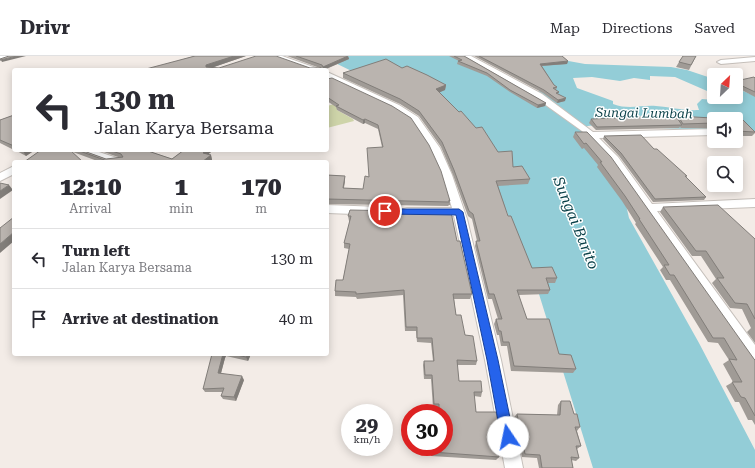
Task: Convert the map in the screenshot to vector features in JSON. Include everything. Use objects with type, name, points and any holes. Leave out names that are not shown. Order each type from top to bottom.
[{"type":"street","points":[[0,58],[8,56]]},
{"type":"street","points":[[275,56],[312,68]]},
{"type":"street","points":[[466,56],[539,96],[588,132],[614,160],[650,208],[755,358]]},
{"type":"street","points":[[721,62],[755,59]]},
{"type":"street","points":[[329,75],[396,107],[416,119],[434,148],[447,175],[459,212],[493,360],[514,468]]},
{"type":"street","points":[[588,132],[707,132]]},
{"type":"street","points":[[89,152],[113,160]]},
{"type":"street","points":[[0,178],[12,170]]},
{"type":"street","points":[[650,208],[705,204],[755,203]]},
{"type":"street","points":[[329,209],[459,212]]},
{"type":"green space","points":[[341,102],[337,110],[354,121],[329,127],[329,105]]},
{"type":"water","points":[[321,56],[460,56],[526,91],[551,91],[538,67],[563,60],[585,64],[671,67],[687,70],[707,77],[707,91],[675,77],[650,76],[650,80],[634,78],[620,81],[592,77],[573,78],[577,88],[613,101],[613,104],[624,107],[656,106],[699,110],[697,104],[702,99],[707,99],[707,104],[743,104],[743,91],[755,96],[755,132],[743,131],[743,112],[707,112],[707,130],[659,128],[626,121],[588,126],[582,129],[619,174],[629,218],[699,343],[755,450],[755,468],[593,468],[534,278],[486,161],[374,82]]},
{"type":"building","points":[[9,56],[17,56],[0,60],[0,59]]},
{"type":"building","points":[[195,56],[234,56],[206,65],[206,67],[219,68],[150,68]]},
{"type":"building","points":[[256,56],[276,56],[310,68],[219,68]]},
{"type":"building","points":[[296,56],[348,56],[323,67],[322,65]]},
{"type":"building","points":[[454,56],[464,56],[546,103],[538,105],[510,90],[487,73],[458,61],[462,60]]},
{"type":"building","points":[[479,56],[562,56],[568,61],[540,64],[554,85],[557,87],[553,88],[559,92],[556,93],[566,98],[558,100],[544,90]]},
{"type":"building","points":[[683,56],[696,56],[691,65],[679,62]]},
{"type":"building","points":[[386,59],[402,68],[407,66],[446,85],[436,89],[459,112],[461,111],[476,128],[482,127],[498,152],[512,151],[513,167],[522,166],[530,179],[496,181],[508,216],[511,216],[532,268],[552,267],[557,278],[546,278],[550,290],[517,290],[527,319],[549,319],[559,354],[571,355],[576,369],[514,366],[509,342],[503,342],[501,331],[499,331],[496,319],[502,319],[494,294],[489,294],[476,241],[480,241],[473,214],[469,211],[442,142],[419,111],[400,99],[343,73]]},
{"type":"building","points":[[332,78],[392,106],[411,118],[429,145],[441,171],[450,201],[449,200],[449,202],[329,199],[329,175],[345,176],[343,188],[363,189],[365,176],[369,177],[367,148],[383,147],[378,125],[365,119],[363,120],[336,106],[339,105],[329,98],[329,79]]},
{"type":"building","points":[[755,78],[755,92],[743,86],[743,79]]},
{"type":"building","points":[[12,116],[12,145],[0,140],[0,120]]},
{"type":"building","points":[[678,116],[707,118],[707,123],[683,124]]},
{"type":"building","points":[[640,117],[677,118],[682,125],[597,127],[591,119]]},
{"type":"building","points":[[743,120],[755,132],[743,131]]},
{"type":"building","points":[[575,132],[587,132],[611,157],[755,360],[755,416],[745,398],[741,397],[732,382],[742,382],[729,359],[737,360],[724,338],[713,338],[674,275],[670,275],[664,265],[669,265],[625,196],[600,162],[602,162],[586,143],[584,144]]},
{"type":"building","points":[[641,135],[654,149],[657,149],[687,176],[685,176],[706,197],[655,199],[621,153],[604,136]]},
{"type":"building","points":[[38,152],[72,152],[81,160],[27,160]]},
{"type":"building","points":[[82,152],[106,159],[123,157],[121,154],[115,152],[151,152],[172,159],[181,152],[204,152],[203,153],[211,155],[205,160],[104,160]]},
{"type":"building","points":[[0,183],[9,185],[0,191]]},
{"type":"building","points":[[718,205],[755,239],[755,319],[747,304],[735,303],[717,278],[724,278],[706,251],[696,251],[663,207]]},
{"type":"building","points":[[350,210],[451,212],[457,241],[460,241],[472,294],[453,294],[456,315],[461,315],[465,335],[473,336],[477,361],[457,360],[459,381],[481,381],[482,392],[474,392],[476,412],[496,412],[504,453],[498,452],[499,457],[453,454],[453,404],[434,404],[432,375],[425,375],[424,361],[434,361],[432,338],[417,338],[417,327],[406,327],[404,290],[356,294],[356,292],[335,291],[336,280],[343,280],[350,244],[344,243],[351,216],[348,216]]},
{"type":"building","points":[[12,219],[12,234],[0,244],[0,228]]},
{"type":"building","points":[[211,356],[222,356],[218,373],[242,376],[234,397],[221,396],[224,388],[203,389]]},
{"type":"building","points":[[561,401],[570,401],[574,414],[577,414],[580,427],[575,427],[581,446],[576,446],[579,458],[571,457],[573,468],[542,468],[540,455],[525,454],[517,414],[560,415]]},
{"type":"route","points":[[385,211],[459,212],[493,360],[508,437]]},
{"type":"water label","name":"Sungai Lumbah","points":[[644,113]]},
{"type":"water label","name":"Sungai Barito","points":[[576,223]]}]
